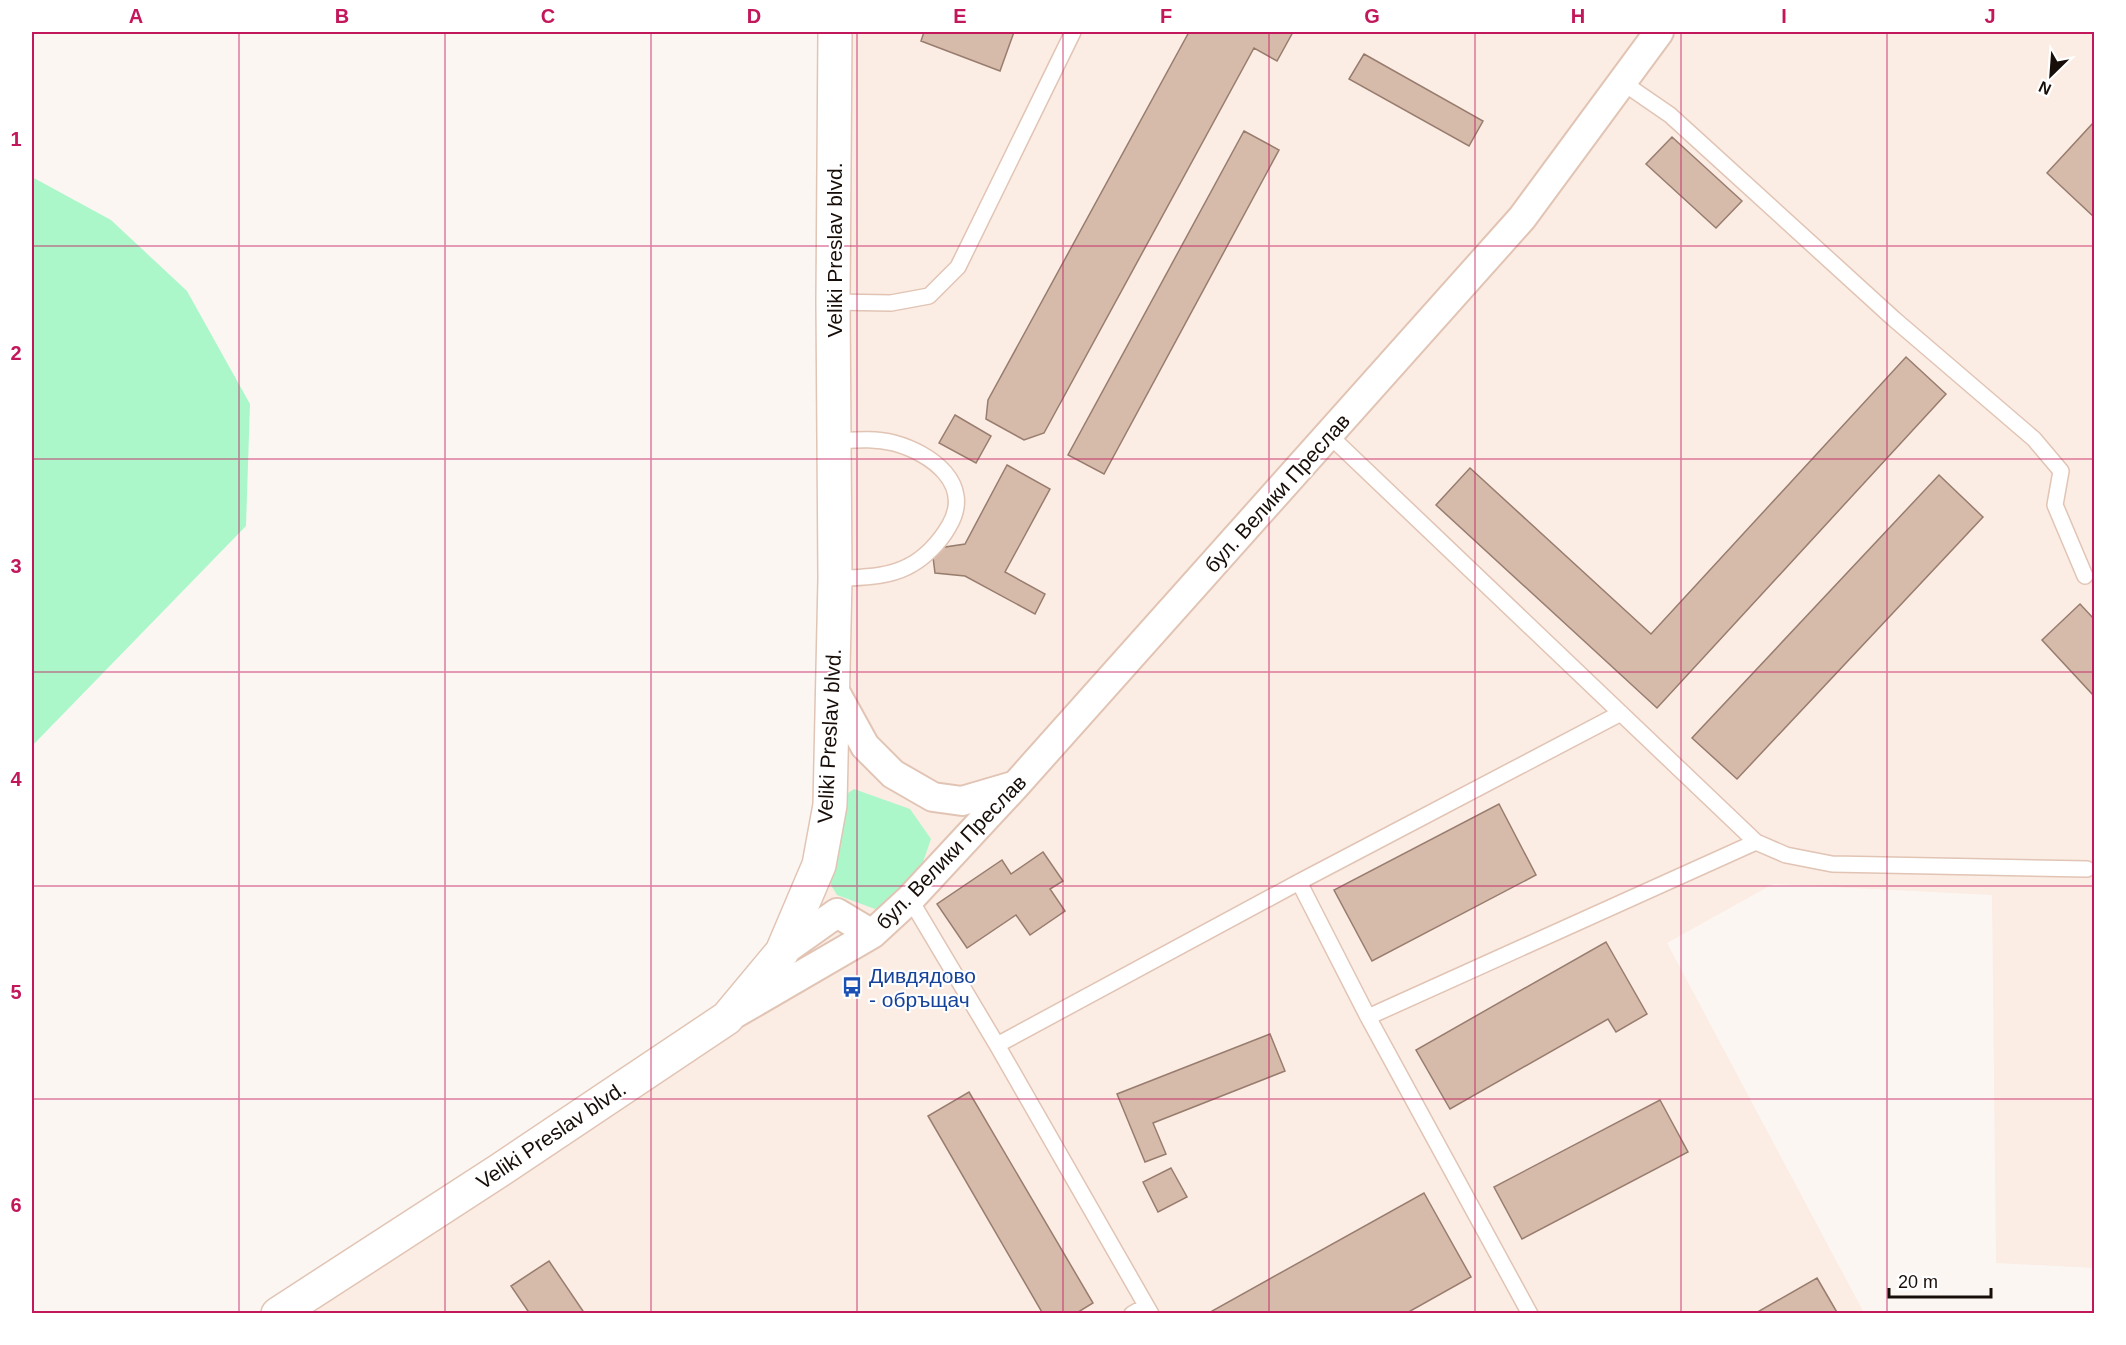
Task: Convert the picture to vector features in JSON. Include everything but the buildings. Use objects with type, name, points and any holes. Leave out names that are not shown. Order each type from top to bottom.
[{"type":"main road","name":"Veliki Preslav blvd.","points":[[278,1314],[500,1170],[727,1018],[782,952],[819,865],[830,805],[835,579],[833,302],[835,32]]},
{"type":"street","name":"бул. Велики Преслав","points":[[727,1018],[872,934],[910,899],[1015,786],[1522,218],[1659,32]]},
{"type":"street","points":[[833,688],[865,746],[893,774],[933,797],[962,801],[1015,786]]},
{"type":"street","points":[[782,952],[837,913],[872,934]]},
{"type":"lane","points":[[833,302],[891,303],[928,296],[957,267],[1073,32]]},
{"type":"lane","points":[[1622,82],[1670,115],[1894,319],[2034,440],[2061,471],[2055,505],[2085,576]]},
{"type":"lane","points":[[1329,435],[1756,842],[1786,855],[1832,864],[2087,869]]},
{"type":"lane","points":[[835,441],[875,440],[915,450],[945,472],[956,490],[957,499],[954,519],[942,538],[908,567],[880,575],[835,579]]},
{"type":"lane","points":[[997,1045],[1299,882],[1621,713]]},
{"type":"lane","points":[[1368,1017],[1756,842]]},
{"type":"lane","points":[[1299,882],[1368,1017],[1530,1314]]},
{"type":"lane","points":[[910,899],[997,1045],[1148,1310],[1132,1314]]},
{"type":"shaded area","points":[[838,32],[2094,32],[2094,1268],[1996,1263],[1992,895],[1773,884],[1667,943],[1864,1313],[278,1314],[727,1018],[819,865]]},
{"type":"green space","points":[[32,177],[111,220],[187,291],[250,404],[246,526],[32,746]]},
{"type":"green space","points":[[854,789],[910,809],[931,839],[910,899],[875,909],[837,895],[819,865],[830,805]]},
{"type":"place","name":"Дивдядово - обръщач","points":[[852,987]]}]
